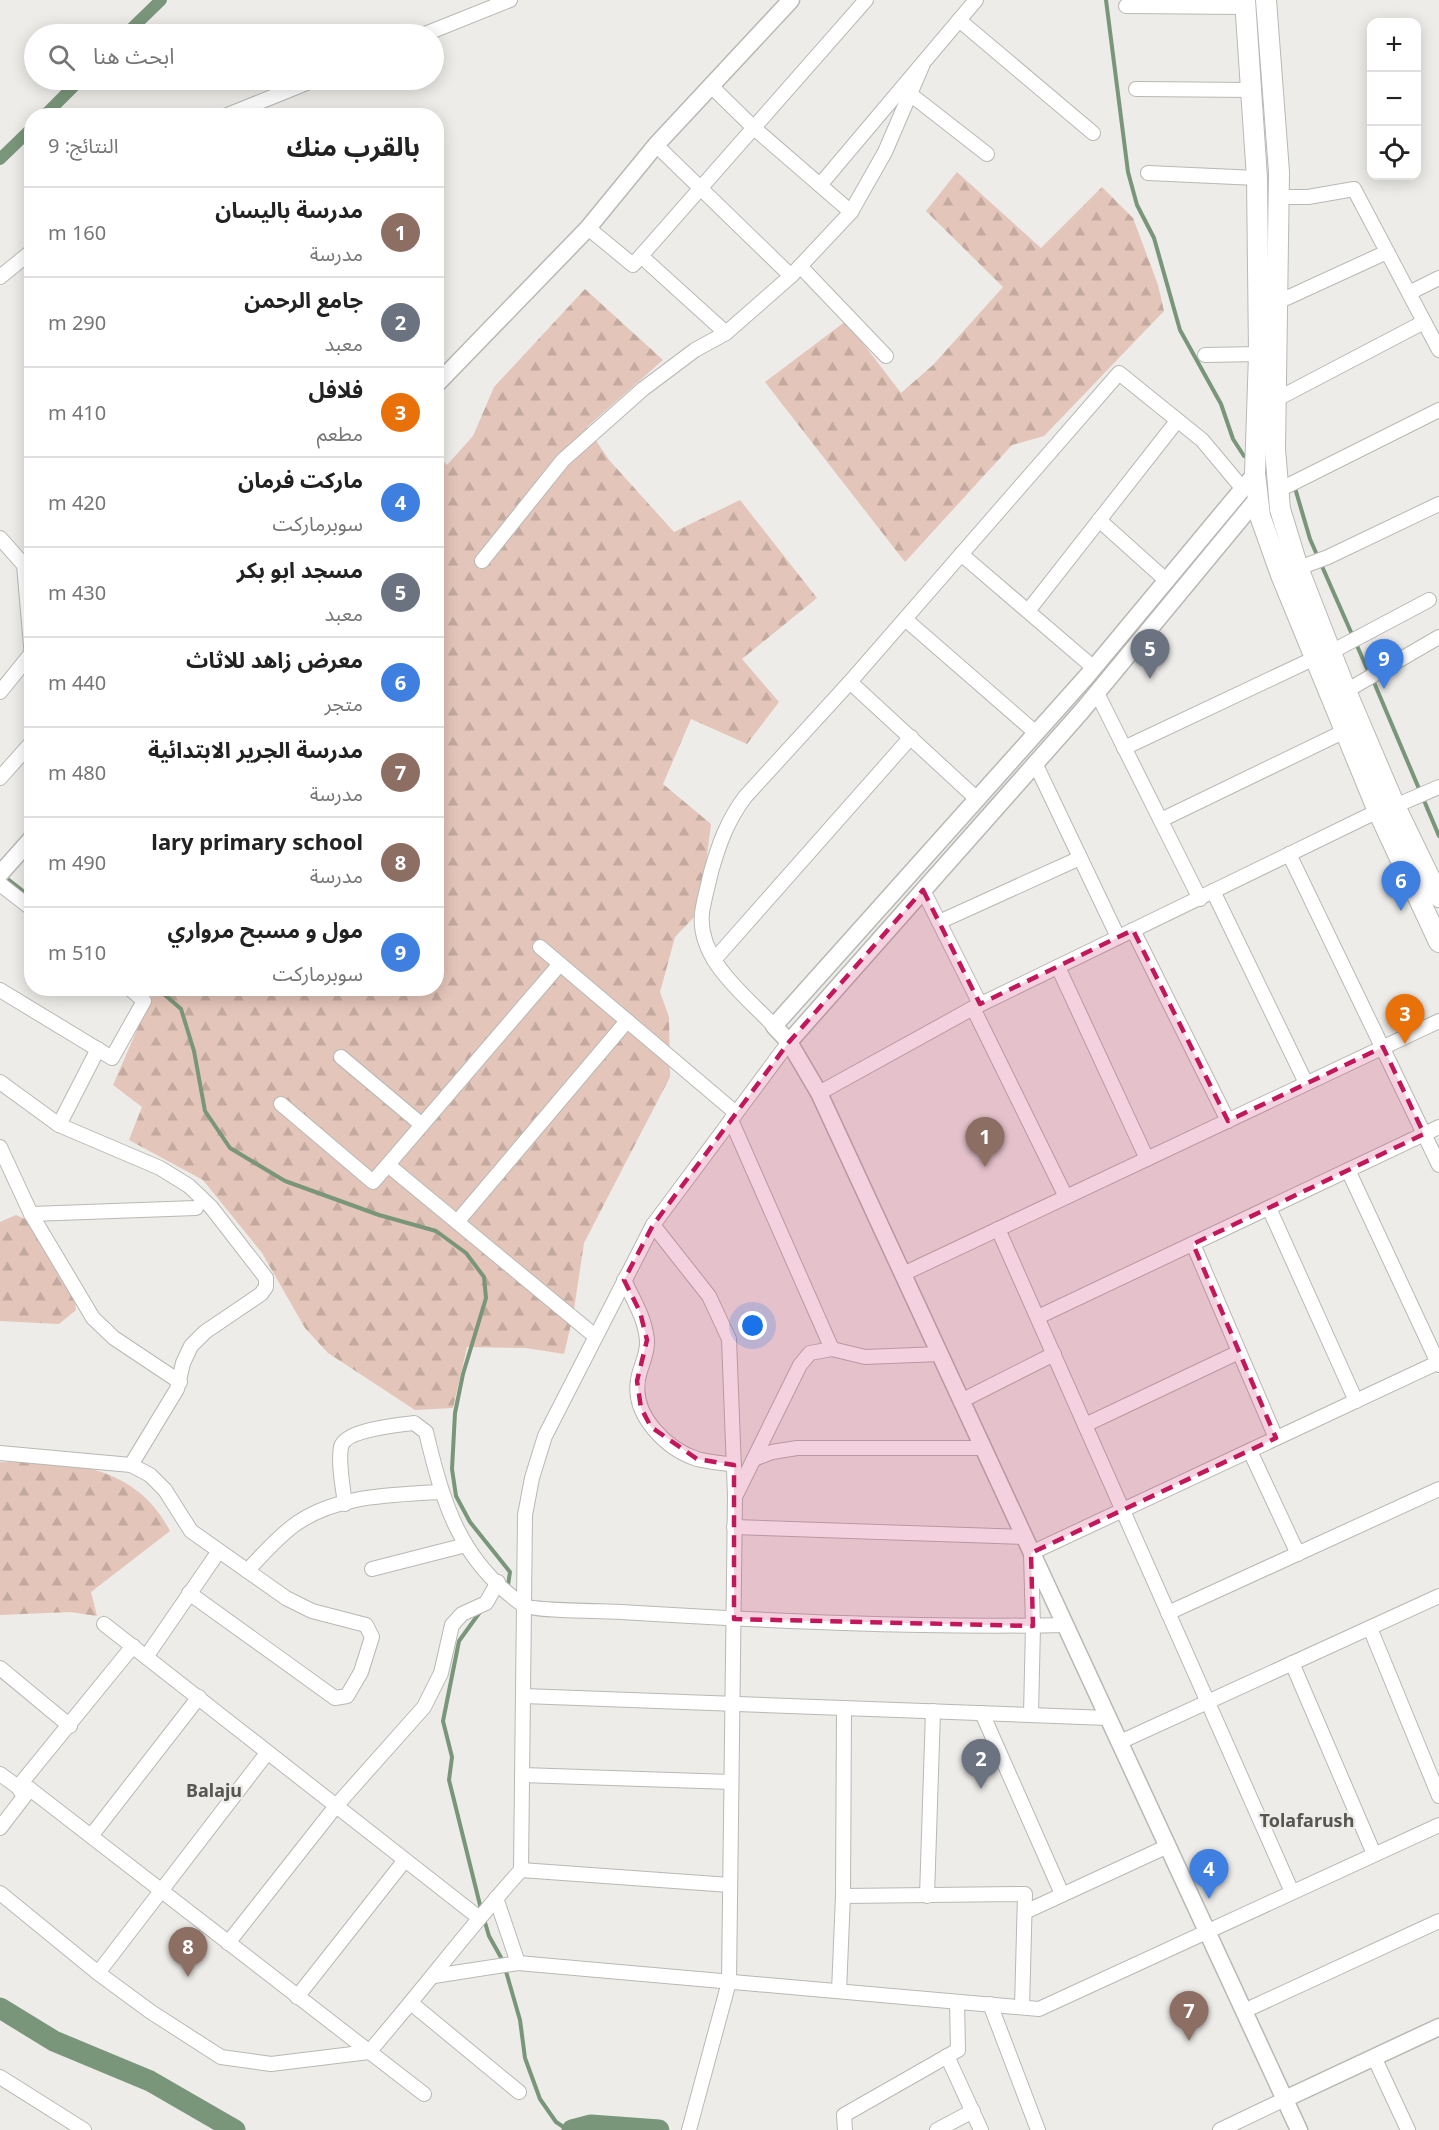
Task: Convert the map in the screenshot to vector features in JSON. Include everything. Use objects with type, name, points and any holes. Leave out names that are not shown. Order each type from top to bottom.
[{"type":"main road","points":[[1266,0],[1274,76],[1279,197],[1277,492],[1296,569],[1429,890],[1439,942]]},
{"type":"main road","points":[[1245,3],[1257,178],[1259,354],[1252,487],[1267,541],[1296,569]]},
{"type":"main road","points":[[1257,198],[1279,197]]},
{"type":"main road","points":[[1330,651],[1345,731],[1394,806]]},
{"type":"street","points":[[444,26],[510,0]]},
{"type":"street","points":[[444,377],[588,228],[656,145],[791,0]]},
{"type":"street","points":[[588,228],[633,266],[698,189],[866,0]]},
{"type":"street","points":[[820,185],[976,0]]},
{"type":"street","points":[[1126,6],[1245,3]]},
{"type":"street","points":[[959,20],[1093,133]]},
{"type":"street","points":[[482,561],[563,460],[643,389],[695,350],[726,333],[796,271],[851,213],[885,152],[922,66]]},
{"type":"street","points":[[711,86],[754,128],[851,213]]},
{"type":"street","points":[[1136,89],[1252,90]]},
{"type":"street","points":[[245,108],[289,90]]},
{"type":"street","points":[[910,94],[987,154]]},
{"type":"street","points":[[656,145],[698,189],[796,271],[886,356]]},
{"type":"street","points":[[1148,172],[1257,178]]},
{"type":"street","points":[[1279,197],[1308,197],[1354,189],[1439,350]]},
{"type":"street","points":[[1278,302],[1387,252]]},
{"type":"street","points":[[641,256],[726,333]]},
{"type":"street","points":[[0,277],[24,258]]},
{"type":"street","points":[[1409,293],[1439,278]]},
{"type":"street","points":[[1277,399],[1424,322]]},
{"type":"street","points":[[1205,355],[1259,354]]},
{"type":"street","points":[[1252,487],[1202,440],[1119,373],[850,682],[745,797],[725,827],[702,913],[703,933],[714,960],[789,1042],[819,1093],[1299,2130]]},
{"type":"street","points":[[1277,492],[1439,410]]},
{"type":"street","points":[[1028,611],[1178,421]]},
{"type":"street","points":[[774,1026],[1094,668],[1157,605],[1167,581],[1252,487]]},
{"type":"street","points":[[0,1893],[98,1973],[151,2012],[221,2058],[271,2064],[369,2052],[434,1977],[478,1917],[521,1870],[525,1515],[532,1478],[545,1436],[653,1225],[789,1042],[1097,693],[1157,605],[1252,487]]},
{"type":"street","points":[[1296,569],[1328,557],[1439,504]]},
{"type":"street","points":[[1099,520],[1167,581]]},
{"type":"street","points":[[1,542],[24,562]]},
{"type":"street","points":[[961,554],[1094,668]]},
{"type":"street","points":[[1124,748],[1330,651],[1429,600]]},
{"type":"street","points":[[905,619],[1036,733]]},
{"type":"street","points":[[1346,691],[1439,638]]},
{"type":"street","points":[[0,692],[24,664]]},
{"type":"street","points":[[850,682],[977,800]]},
{"type":"street","points":[[1097,693],[1200,898]]},
{"type":"street","points":[[1066,699],[1081,712]]},
{"type":"street","points":[[1161,820],[1345,731]]},
{"type":"street","points":[[714,960],[911,737]]},
{"type":"street","points":[[0,778],[24,751]]},
{"type":"street","points":[[1035,763],[1118,938]]},
{"type":"street","points":[[819,1093],[977,1006],[1289,854],[1433,789]]},
{"type":"street","points":[[947,833],[962,846]]},
{"type":"street","points":[[3,870],[24,847]]},
{"type":"street","points":[[1289,854],[1439,1165]]},
{"type":"street","points":[[939,922],[1080,858]]},
{"type":"street","points":[[0,884],[24,903]]},
{"type":"street","points":[[923,890],[1066,1197]]},
{"type":"street","points":[[1213,891],[1306,1083]]},
{"type":"street","points":[[1133,930],[1228,1120]]},
{"type":"street","points":[[540,947],[734,1116],[832,1349]]},
{"type":"street","points":[[281,1104],[373,1182],[560,964]]},
{"type":"street","points":[[1058,967],[1148,1159]]},
{"type":"street","points":[[0,990],[112,1058],[144,1000],[139,996]]},
{"type":"street","points":[[457,1222],[627,1021]]},
{"type":"street","points":[[903,1274],[1439,1021]]},
{"type":"street","points":[[59,1125],[98,1049]]},
{"type":"street","points":[[341,1057],[422,1125]]},
{"type":"street","points":[[0,1082],[59,1125],[148,1162],[189,1186],[205,1200],[265,1274],[266,1287],[261,1294],[205,1332],[191,1346],[183,1363],[180,1382],[131,1465]]},
{"type":"street","points":[[1038,1317],[1439,1127]]},
{"type":"street","points":[[0,1147],[31,1214],[93,1318],[114,1338],[180,1382]]},
{"type":"street","points":[[388,1165],[595,1336]]},
{"type":"street","points":[[1031,1553],[1439,1363],[1348,1170]]},
{"type":"street","points":[[31,1214],[196,1208]]},
{"type":"street","points":[[1269,1208],[1356,1401]]},
{"type":"street","points":[[653,1225],[709,1296],[729,1339],[735,1496],[729,1982],[692,2129]]},
{"type":"street","points":[[998,1229],[1292,1892]]},
{"type":"street","points":[[1193,1244],[1276,1438]]},
{"type":"street","points":[[624,1280],[640,1312],[647,1340],[645,1362],[637,1382],[641,1408],[651,1427],[664,1441],[697,1459],[734,1465]]},
{"type":"street","points":[[735,1496],[800,1365],[810,1353],[832,1349],[865,1357],[940,1354]]},
{"type":"street","points":[[1085,1425],[1239,1352]]},
{"type":"street","points":[[962,1401],[1054,1354]]},
{"type":"street","points":[[345,1504],[341,1450],[344,1441],[355,1434],[417,1424],[426,1432],[440,1492],[451,1520],[466,1545],[498,1582],[525,1607],[734,1619],[1065,1625]]},
{"type":"street","points":[[754,1459],[772,1452],[797,1448],[983,1448]]},
{"type":"street","points":[[1250,1451],[1298,1554]]},
{"type":"street","points":[[0,1453],[131,1465],[158,1482],[171,1498],[191,1531],[247,1571],[303,1608],[362,1622],[369,1628],[372,1637],[365,1662],[347,1696],[335,1698],[189,1593]]},
{"type":"street","points":[[1168,1614],[1439,1490]]},
{"type":"street","points":[[247,1571],[295,1524],[321,1510],[382,1497],[440,1492]]},
{"type":"street","points":[[734,1527],[1024,1537]]},
{"type":"street","points":[[372,1569],[466,1545]]},
{"type":"street","points":[[146,1657],[219,1551]]},
{"type":"street","points":[[1030,1715],[1033,1626],[1031,1553]]},
{"type":"street","points":[[228,1943],[336,1806],[424,1707],[441,1673],[452,1625],[462,1614],[486,1603],[498,1582]]},
{"type":"street","points":[[1120,1743],[1439,1596]]},
{"type":"street","points":[[104,1624],[478,1917]]},
{"type":"street","points":[[1370,1628],[1439,1796]]},
{"type":"street","points":[[0,1828],[70,1726],[133,1646]]},
{"type":"street","points":[[1292,1663],[1374,1854]]},
{"type":"street","points":[[0,1668],[70,1726]]},
{"type":"street","points":[[524,1696],[1108,1718]]},
{"type":"street","points":[[91,1836],[199,1697]]},
{"type":"street","points":[[839,1991],[843,1896],[844,1708]]},
{"type":"street","points":[[927,1896],[933,1711]]},
{"type":"street","points":[[982,1713],[1062,1894]]},
{"type":"street","points":[[98,1973],[267,1753]]},
{"type":"street","points":[[0,1774],[91,1836],[424,2094]]},
{"type":"street","points":[[522,1775],[731,1782]]},
{"type":"street","points":[[434,1977],[518,1963],[1039,2009],[1439,1825]]},
{"type":"street","points":[[1025,1912],[1167,1846]]},
{"type":"street","points":[[297,1997],[405,1860]]},
{"type":"street","points":[[521,1870],[730,1885]]},
{"type":"street","points":[[843,1896],[1025,1894],[1022,2007]]},
{"type":"street","points":[[496,1898],[518,1963]]},
{"type":"street","points":[[1244,2012],[1439,1922]]},
{"type":"street","points":[[845,2130],[844,2115],[958,2050],[957,2001]]},
{"type":"street","points":[[411,2004],[519,2092]]},
{"type":"street","points":[[990,2004],[1038,2130]]},
{"type":"street","points":[[1220,2130],[1439,2026]]},
{"type":"street","points":[[947,2056],[981,2130]]},
{"type":"street","points":[[1374,2057],[1408,2130]]},
{"type":"street","points":[[0,2077],[84,2130]]},
{"type":"street","points":[[937,2130],[973,2111]]},
{"type":"highlighted area","points":[[923,890],[980,1004],[1133,930],[1228,1121],[1383,1047],[1424,1134],[1193,1244],[1276,1438],[1031,1553],[1033,1626],[734,1619],[734,1465],[697,1459],[651,1427],[641,1408],[637,1381],[647,1340],[640,1312],[624,1280],[653,1225],[789,1042]]},
{"type":"green space","points":[[957,172],[1041,248],[1102,187],[1133,218],[1158,285],[1164,311],[1044,436],[1012,445],[905,562],[765,382],[846,321],[901,393],[933,365],[1003,287],[926,211]]},
{"type":"green space","points":[[585,289],[663,360],[587,427],[609,460],[674,532],[740,500],[817,598],[742,659],[779,702],[747,744],[691,719],[663,784],[711,824],[700,911],[675,937],[660,992],[669,1017],[670,1077],[584,1243],[573,1316],[564,1354],[526,1348],[467,1347],[453,1408],[415,1410],[328,1353],[305,1328],[262,1253],[203,1180],[129,1140],[142,1107],[113,1085],[152,996],[444,996],[444,462],[447,465],[473,436],[494,387]]},
{"type":"green space","points":[[16,1215],[32,1222],[75,1302],[76,1310],[59,1324],[0,1321],[0,1222]]},
{"type":"green space","points":[[0,1462],[74,1465],[119,1479],[139,1492],[156,1509],[170,1531],[91,1592],[97,1616],[70,1612],[0,1615]]},
{"type":"waterway","points":[[136,24],[161,0]]},
{"type":"waterway","points":[[1106,0],[1128,172],[1137,205],[1154,238],[1180,330],[1221,404],[1233,439],[1244,456]]},
{"type":"waterway","points":[[52,108],[70,90]]},
{"type":"waterway","points":[[0,159],[24,136]]},
{"type":"waterway","points":[[1295,488],[1310,539],[1369,673]]},
{"type":"waterway","points":[[1373,680],[1439,836]]},
{"type":"waterway","points":[[5,877],[24,892]]},
{"type":"waterway","points":[[166,996],[181,1009],[194,1051],[205,1111],[230,1148],[285,1181],[379,1215],[436,1231],[466,1253],[484,1277],[486,1298],[463,1374],[455,1413],[452,1469],[456,1496],[470,1522],[510,1572],[508,1585],[505,1588]]},
{"type":"waterway","points":[[480,1612],[459,1641],[443,1721],[452,1757],[449,1780],[481,1909]]},
{"type":"waterway","points":[[484,1919],[489,1936],[503,1961]]},
{"type":"waterway","points":[[505,1968],[520,2020],[525,2058],[540,2099],[556,2122],[568,2130]]},
{"type":"waterway","points":[[0,2008],[54,2041],[150,2081],[235,2130]]},
{"type":"waterway","points":[[572,2130],[591,2125],[659,2130]]},
{"type":"place","name":"مسجد ابو بكر","points":[[1150,679]]},
{"type":"place","name":"مول و مسبح مرواري","points":[[1384,689]]},
{"type":"place","name":"معرض زاهد للاثاث","points":[[1401,911]]},
{"type":"place","name":"فلافل","points":[[1405,1044]]},
{"type":"place","name":"مدرسة بالیسان","points":[[985,1167]]},
{"type":"place","name":"جامع الرحمن","points":[[981,1789]]},
{"type":"place","name":"مارکت فرمان","points":[[1209,1899]]},
{"type":"place","name":"lary primary school","points":[[188,1977]]},
{"type":"place","name":"مدرسة الجرير الابتدائية","points":[[1189,2041]]},
{"type":"district","name":"Balaju","points":[[214,1790]]},
{"type":"district","name":"Tolafarush","points":[[1307,1820]]}]
